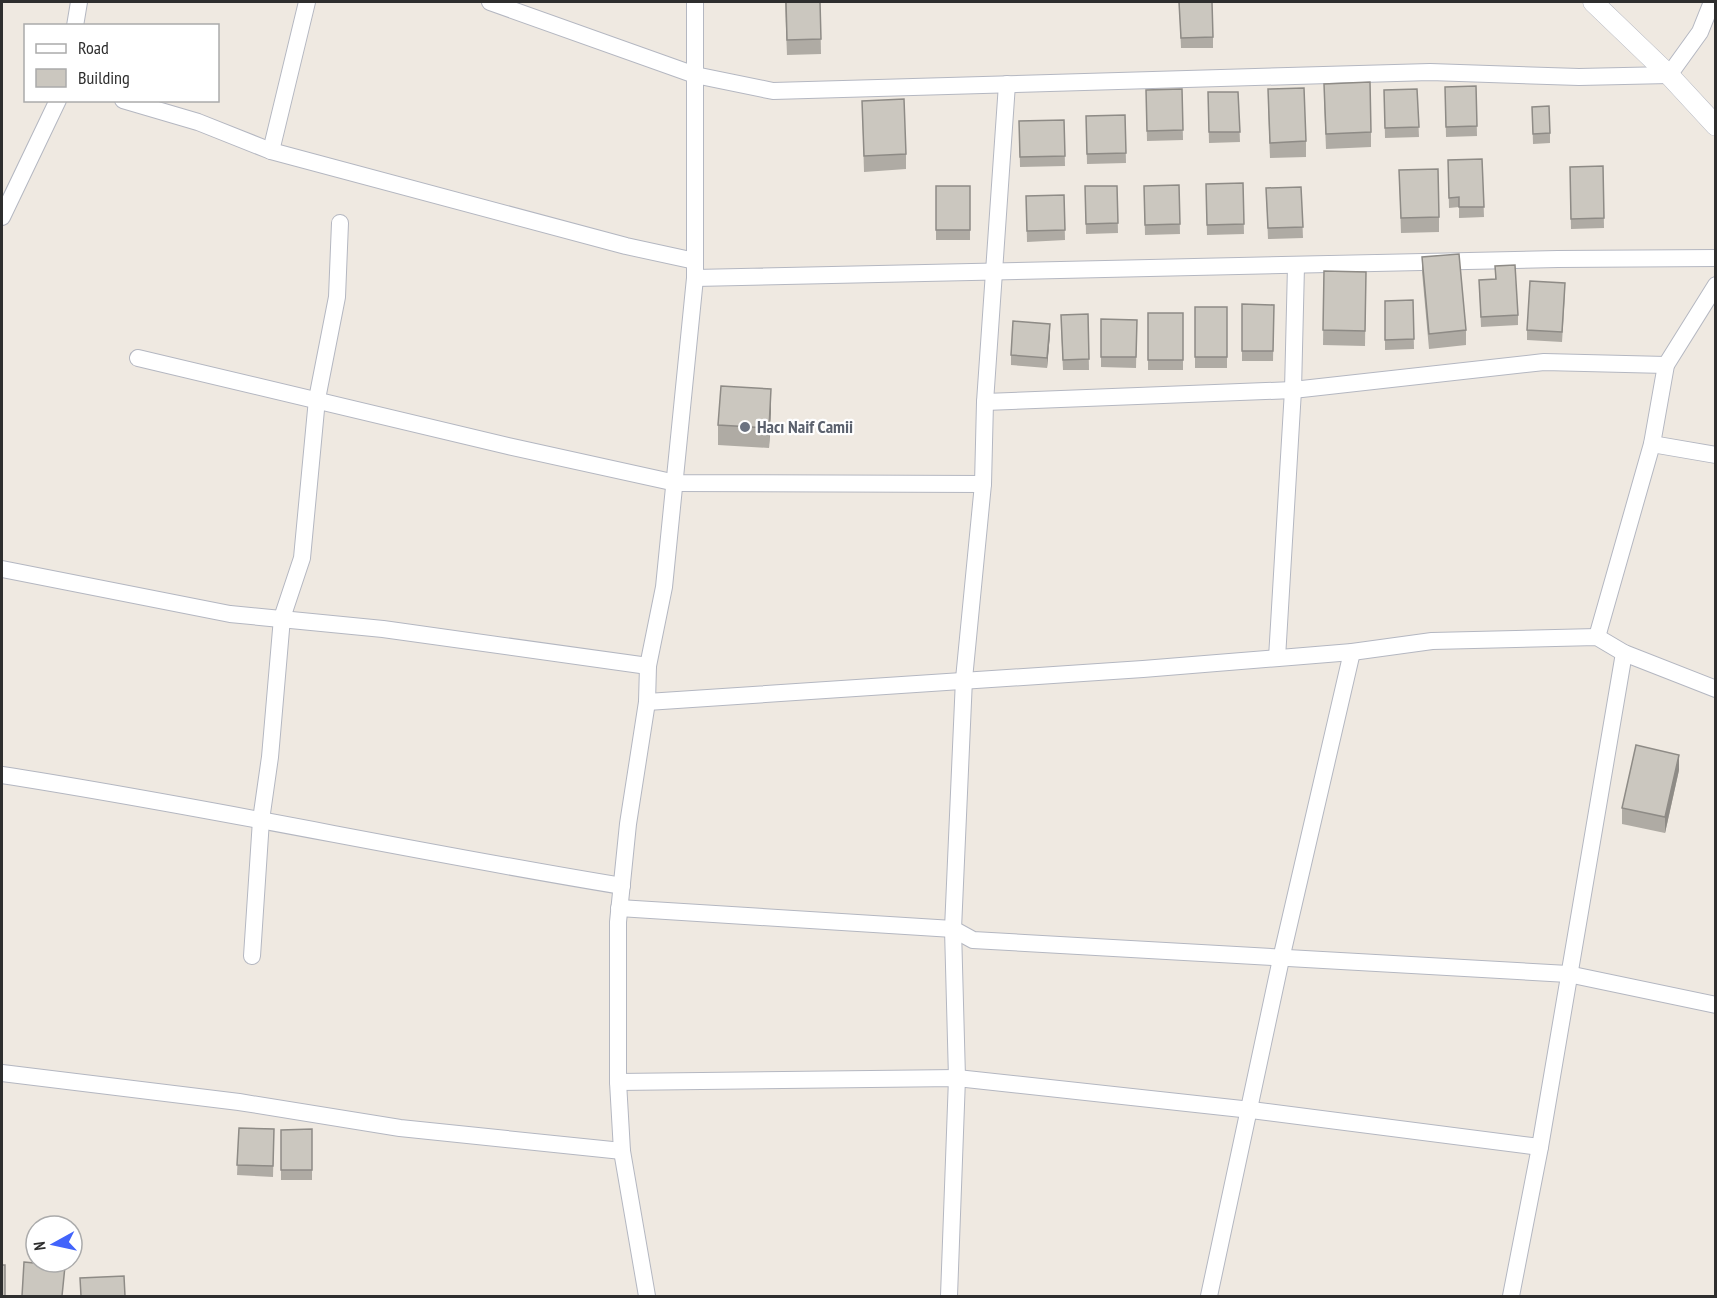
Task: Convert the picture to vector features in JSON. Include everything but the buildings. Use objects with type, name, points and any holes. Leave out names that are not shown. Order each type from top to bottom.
[{"type":"street","points":[[75,24],[79,2]]},
{"type":"street","points":[[271,151],[307,2]]},
{"type":"street","points":[[490,2],[695,75],[772,91],[1430,72],[1579,77],[1669,75]]},
{"type":"street","points":[[647,1296],[622,1151],[618,1082],[619,908],[628,824],[647,702],[648,666],[664,587],[676,483],[695,269],[695,2]]},
{"type":"street","points":[[1593,2],[1669,75],[1716,126]]},
{"type":"street","points":[[1669,75],[1700,32],[1712,2]]},
{"type":"street","points":[[949,1296],[957,1078],[953,929],[964,679],[983,484],[985,402],[1007,84]]},
{"type":"street","points":[[2,217],[57,102]]},
{"type":"street","points":[[130,102],[198,122],[271,151],[626,246],[695,269],[993,272],[1558,259],[1716,258]]},
{"type":"street","points":[[252,956],[261,820],[270,756],[282,618],[302,558],[317,399],[337,297],[340,222]]},
{"type":"street","points":[[1277,658],[1293,390],[1296,266]]},
{"type":"street","points":[[1598,637],[1652,444],[1666,365],[1716,285]]},
{"type":"street","points":[[138,358],[508,446],[676,483],[983,484]]},
{"type":"street","points":[[985,402],[1293,390],[1544,362],[1666,365]]},
{"type":"street","points":[[1652,444],[1716,455]]},
{"type":"street","points":[[2,569],[230,614],[383,629],[648,666]]},
{"type":"street","points":[[647,702],[1277,658],[1352,652],[1432,641],[1598,637],[1624,653],[1716,689]]},
{"type":"street","points":[[1209,1296],[1251,1110],[1281,959],[1352,652]]},
{"type":"street","points":[[1511,1296],[1540,1147],[1624,653]]},
{"type":"street","points":[[2,775],[621,886]]},
{"type":"street","points":[[619,908],[953,929],[973,940],[1568,975],[1716,1005]]},
{"type":"street","points":[[2,1073],[239,1102],[399,1128],[622,1151]]},
{"type":"street","points":[[618,1082],[957,1078],[1251,1110],[1540,1147]]},
{"type":"place","name":"Hacı Naif Camii","points":[[745,427]]}]
